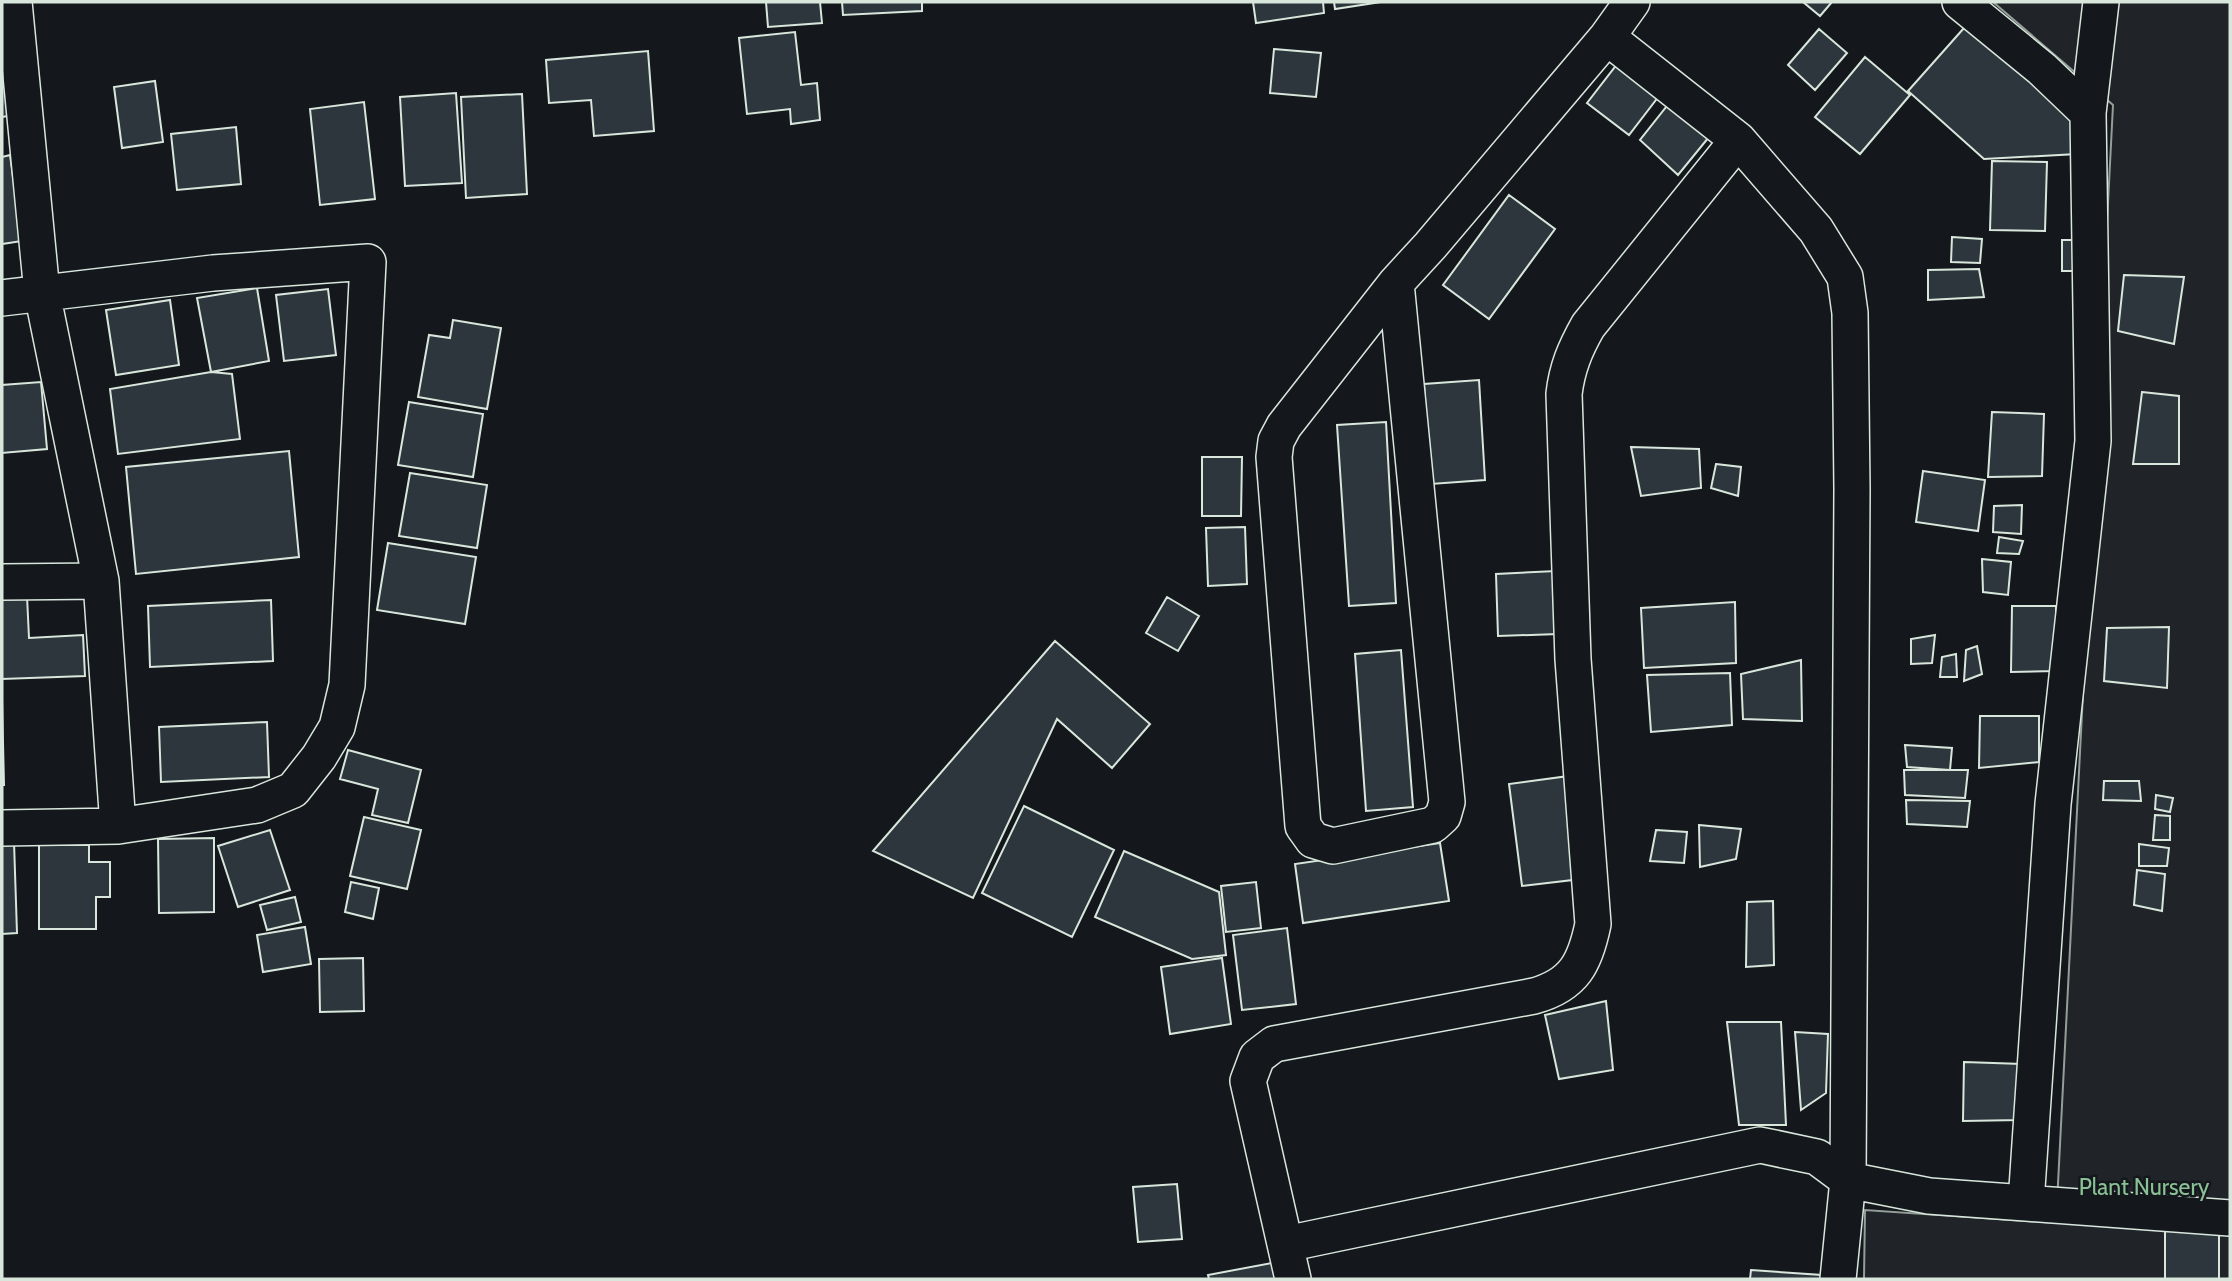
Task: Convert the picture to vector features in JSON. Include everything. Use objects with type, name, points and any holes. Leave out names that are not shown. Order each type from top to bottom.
[{"type":"street","points":[[14,2],[10,38],[42,293],[101,581],[118,826]]},
{"type":"street","points":[[1396,283],[1447,802],[1443,816],[1433,825],[1333,846],[1313,841],[1303,826],[1274,457],[1276,441],[1283,426],[1396,283],[1607,37],[1632,2]]},
{"type":"street","points":[[1960,2],[2042,69],[2088,113]]},
{"type":"street","points":[[2026,1203],[2053,804],[2093,441],[2088,113],[2101,2]]},
{"type":"street","points":[[1607,37],[1738,140],[1816,230],[1845,277],[1850,313],[1852,517],[1849,1180],[1838,1279]]},
{"type":"street","points":[[1293,1279],[1248,1081],[1257,1057],[1274,1044],[1534,996],[1554,990],[1576,971],[1588,949],[1594,924],[1573,659],[1564,394],[1566,374],[1588,326],[1738,140]]},
{"type":"street","points":[[2,298],[213,273],[368,262],[347,685],[337,727],[319,757],[293,790],[257,805],[118,826],[2,828]]},
{"type":"street","points":[[2,582],[101,581]]},
{"type":"street","points":[[1286,1244],[1760,1145],[1817,1157],[1849,1180],[1929,1196],[2230,1218]]},
{"type":"green space","name":"Plant Nursery","points":[[1993,2],[2230,2],[2230,1279],[1864,1279],[1865,1210],[2056,1223],[2113,105]]},
{"type":"building","points":[[766,2],[820,2],[822,23],[768,27]]},
{"type":"building","points":[[842,2],[922,2],[922,11],[843,15]]},
{"type":"building","points":[[1253,2],[1323,2],[1324,13],[1256,23]]},
{"type":"building","points":[[1334,2],[1381,2],[1335,9]]},
{"type":"building","points":[[1803,2],[1832,2],[1820,16]]},
{"type":"building","points":[[1972,19],[2074,110],[2077,154],[1984,159],[1908,91]]},
{"type":"building","points":[[1819,29],[1847,53],[1815,90],[1788,65]]},
{"type":"building","points":[[795,32],[801,85],[817,83],[820,120],[791,124],[790,109],[747,114],[739,38]]},
{"type":"building","points":[[1274,49],[1321,53],[1316,97],[1270,93]]},
{"type":"building","points":[[648,51],[654,131],[594,136],[591,100],[549,103],[546,60]]},
{"type":"building","points":[[1865,57],[1910,95],[1860,154],[1815,117]]},
{"type":"building","points":[[1618,63],[1659,96],[1629,135],[1587,103]]},
{"type":"building","points":[[2,67],[8,116],[2,117]]},
{"type":"building","points":[[155,81],[163,142],[122,148],[114,87]]},
{"type":"building","points":[[456,93],[462,183],[405,186],[400,97]]},
{"type":"building","points":[[522,94],[527,194],[466,198],[461,97]]},
{"type":"building","points":[[1674,97],[1709,137],[1678,175],[1640,140]]},
{"type":"building","points":[[364,102],[375,199],[320,205],[310,109]]},
{"type":"building","points":[[236,127],[241,184],[177,190],[171,134]]},
{"type":"building","points":[[10,155],[22,241],[2,244],[2,157]]},
{"type":"building","points":[[1992,161],[2047,162],[2045,231],[1990,230]]},
{"type":"building","points":[[1509,195],[1555,229],[1489,319],[1443,285]]},
{"type":"building","points":[[1952,237],[1982,239],[1980,263],[1951,262]]},
{"type":"building","points":[[2062,240],[2084,240],[2084,271],[2062,271]]},
{"type":"building","points":[[1979,269],[1984,297],[1928,300],[1928,270]]},
{"type":"building","points":[[2124,275],[2184,277],[2174,344],[2118,331]]},
{"type":"building","points":[[257,288],[269,361],[211,372],[197,298]]},
{"type":"building","points":[[328,289],[336,355],[284,361],[276,295]]},
{"type":"building","points":[[170,300],[179,365],[116,375],[106,310]]},
{"type":"building","points":[[453,320],[501,328],[487,409],[418,397],[429,335],[450,338]]},
{"type":"building","points":[[211,372],[232,374],[240,439],[118,454],[110,389]]},
{"type":"building","points":[[1479,380],[1485,480],[1431,484],[1424,384]]},
{"type":"building","points":[[41,382],[47,449],[2,453],[2,385]]},
{"type":"building","points":[[2142,392],[2179,396],[2179,464],[2133,464]]},
{"type":"building","points":[[409,402],[483,414],[473,477],[398,465]]},
{"type":"building","points":[[1992,412],[2044,414],[2042,476],[1988,477]]},
{"type":"building","points":[[1386,422],[1396,603],[1349,606],[1337,425]]},
{"type":"building","points":[[1631,447],[1699,449],[1701,488],[1641,496]]},
{"type":"building","points":[[289,451],[299,557],[136,574],[126,467]]},
{"type":"building","points":[[1202,457],[1242,457],[1241,516],[1202,516]]},
{"type":"building","points":[[1716,464],[1741,467],[1738,496],[1711,488]]},
{"type":"building","points":[[1923,471],[1985,480],[1978,531],[1916,522]]},
{"type":"building","points":[[410,473],[487,485],[477,548],[399,536]]},
{"type":"building","points":[[2022,505],[2021,534],[1993,532],[1994,506]]},
{"type":"building","points":[[1245,527],[1247,584],[1208,586],[1206,528]]},
{"type":"building","points":[[1999,537],[2023,541],[2019,554],[1997,553]]},
{"type":"building","points":[[388,543],[476,557],[465,624],[377,610]]},
{"type":"building","points":[[1982,559],[2011,562],[2008,595],[1983,592]]},
{"type":"building","points":[[1556,571],[1558,634],[1498,636],[1496,574]]},
{"type":"building","points":[[27,596],[29,638],[83,635],[85,676],[2,679],[2,597]]},
{"type":"building","points":[[1167,597],[1199,616],[1178,651],[1146,633]]},
{"type":"building","points":[[271,600],[273,661],[150,667],[148,606]]},
{"type":"building","points":[[1735,602],[1736,663],[1644,668],[1641,608]]},
{"type":"building","points":[[2012,606],[2056,606],[2056,671],[2011,672]]},
{"type":"building","points":[[2169,627],[2167,688],[2104,681],[2107,628]]},
{"type":"building","points":[[1935,635],[1932,663],[1911,664],[1911,639]]},
{"type":"building","points":[[1055,641],[1150,724],[1112,768],[1057,719],[973,898],[873,851]]},
{"type":"building","points":[[1977,646],[1982,674],[1964,681],[1966,650]]},
{"type":"building","points":[[1401,650],[1413,807],[1366,811],[1355,654]]},
{"type":"building","points":[[1956,654],[1957,677],[1940,677],[1942,657]]},
{"type":"building","points":[[1801,660],[1802,721],[1743,719],[1741,674]]},
{"type":"building","points":[[1730,673],[1732,725],[1651,732],[1647,675]]},
{"type":"building","points":[[2,700],[4,785],[2,785]]},
{"type":"building","points":[[1980,716],[2039,716],[2039,762],[1979,768]]},
{"type":"building","points":[[267,722],[269,777],[161,782],[159,727]]},
{"type":"building","points":[[1905,745],[1952,748],[1950,770],[1907,767]]},
{"type":"building","points":[[348,750],[421,770],[408,823],[372,815],[378,789],[340,779]]},
{"type":"building","points":[[1904,770],[1968,770],[1965,798],[1905,795]]},
{"type":"building","points":[[1569,776],[1581,879],[1522,886],[1509,784]]},
{"type":"building","points":[[2104,781],[2139,781],[2141,801],[2103,800]]},
{"type":"building","points":[[2156,795],[2173,798],[2170,812],[2155,809]]},
{"type":"building","points":[[1906,800],[1970,801],[1967,827],[1907,824]]},
{"type":"building","points":[[1024,806],[1114,850],[1072,937],[982,893]]},
{"type":"building","points":[[2155,815],[2170,816],[2170,840],[2153,840]]},
{"type":"building","points":[[364,817],[421,830],[407,889],[350,876]]},
{"type":"building","points":[[1699,825],[1741,829],[1736,859],[1700,867]]},
{"type":"building","points":[[270,830],[290,890],[238,907],[218,846]]},
{"type":"building","points":[[1656,830],[1687,832],[1684,863],[1650,861]]},
{"type":"building","points":[[214,838],[214,912],[159,913],[158,839]]},
{"type":"building","points":[[14,842],[17,933],[2,934],[2,843]]},
{"type":"building","points":[[1440,843],[1449,901],[1303,923],[1295,864]]},
{"type":"building","points":[[2139,844],[2169,848],[2167,866],[2139,866]]},
{"type":"building","points":[[39,845],[89,845],[89,862],[110,862],[110,897],[96,897],[96,929],[39,929]]},
{"type":"building","points":[[1124,851],[1219,892],[1226,955],[1192,959],[1095,917]]},
{"type":"building","points":[[2137,870],[2165,874],[2162,911],[2134,905]]},
{"type":"building","points":[[351,882],[379,888],[373,919],[345,912]]},
{"type":"building","points":[[1256,882],[1261,928],[1226,932],[1221,886]]},
{"type":"building","points":[[295,897],[301,922],[267,930],[260,905]]},
{"type":"building","points":[[1773,901],[1774,965],[1746,967],[1747,902]]},
{"type":"building","points":[[305,927],[311,964],[263,972],[257,935]]},
{"type":"building","points":[[1287,928],[1296,1004],[1242,1010],[1233,935]]},
{"type":"building","points":[[363,958],[364,1011],[320,1012],[319,959]]},
{"type":"building","points":[[1222,958],[1231,1024],[1170,1034],[1161,967]]},
{"type":"building","points":[[1606,1001],[1613,1070],[1559,1079],[1545,1015]]},
{"type":"building","points":[[1727,1022],[1781,1022],[1786,1125],[1739,1125]]},
{"type":"building","points":[[1795,1032],[1828,1034],[1826,1093],[1801,1110]]},
{"type":"building","points":[[1964,1062],[2022,1064],[2020,1120],[1963,1121]]},
{"type":"building","points":[[1177,1184],[1182,1239],[1138,1242],[1133,1187]]},
{"type":"building","points":[[2219,1229],[2219,1279],[2165,1279],[2165,1230]]},
{"type":"building","points":[[1277,1262],[1281,1279],[1209,1279],[1208,1275]]},
{"type":"building","points":[[1751,1270],[1822,1275],[1822,1279],[1750,1279]]}]
